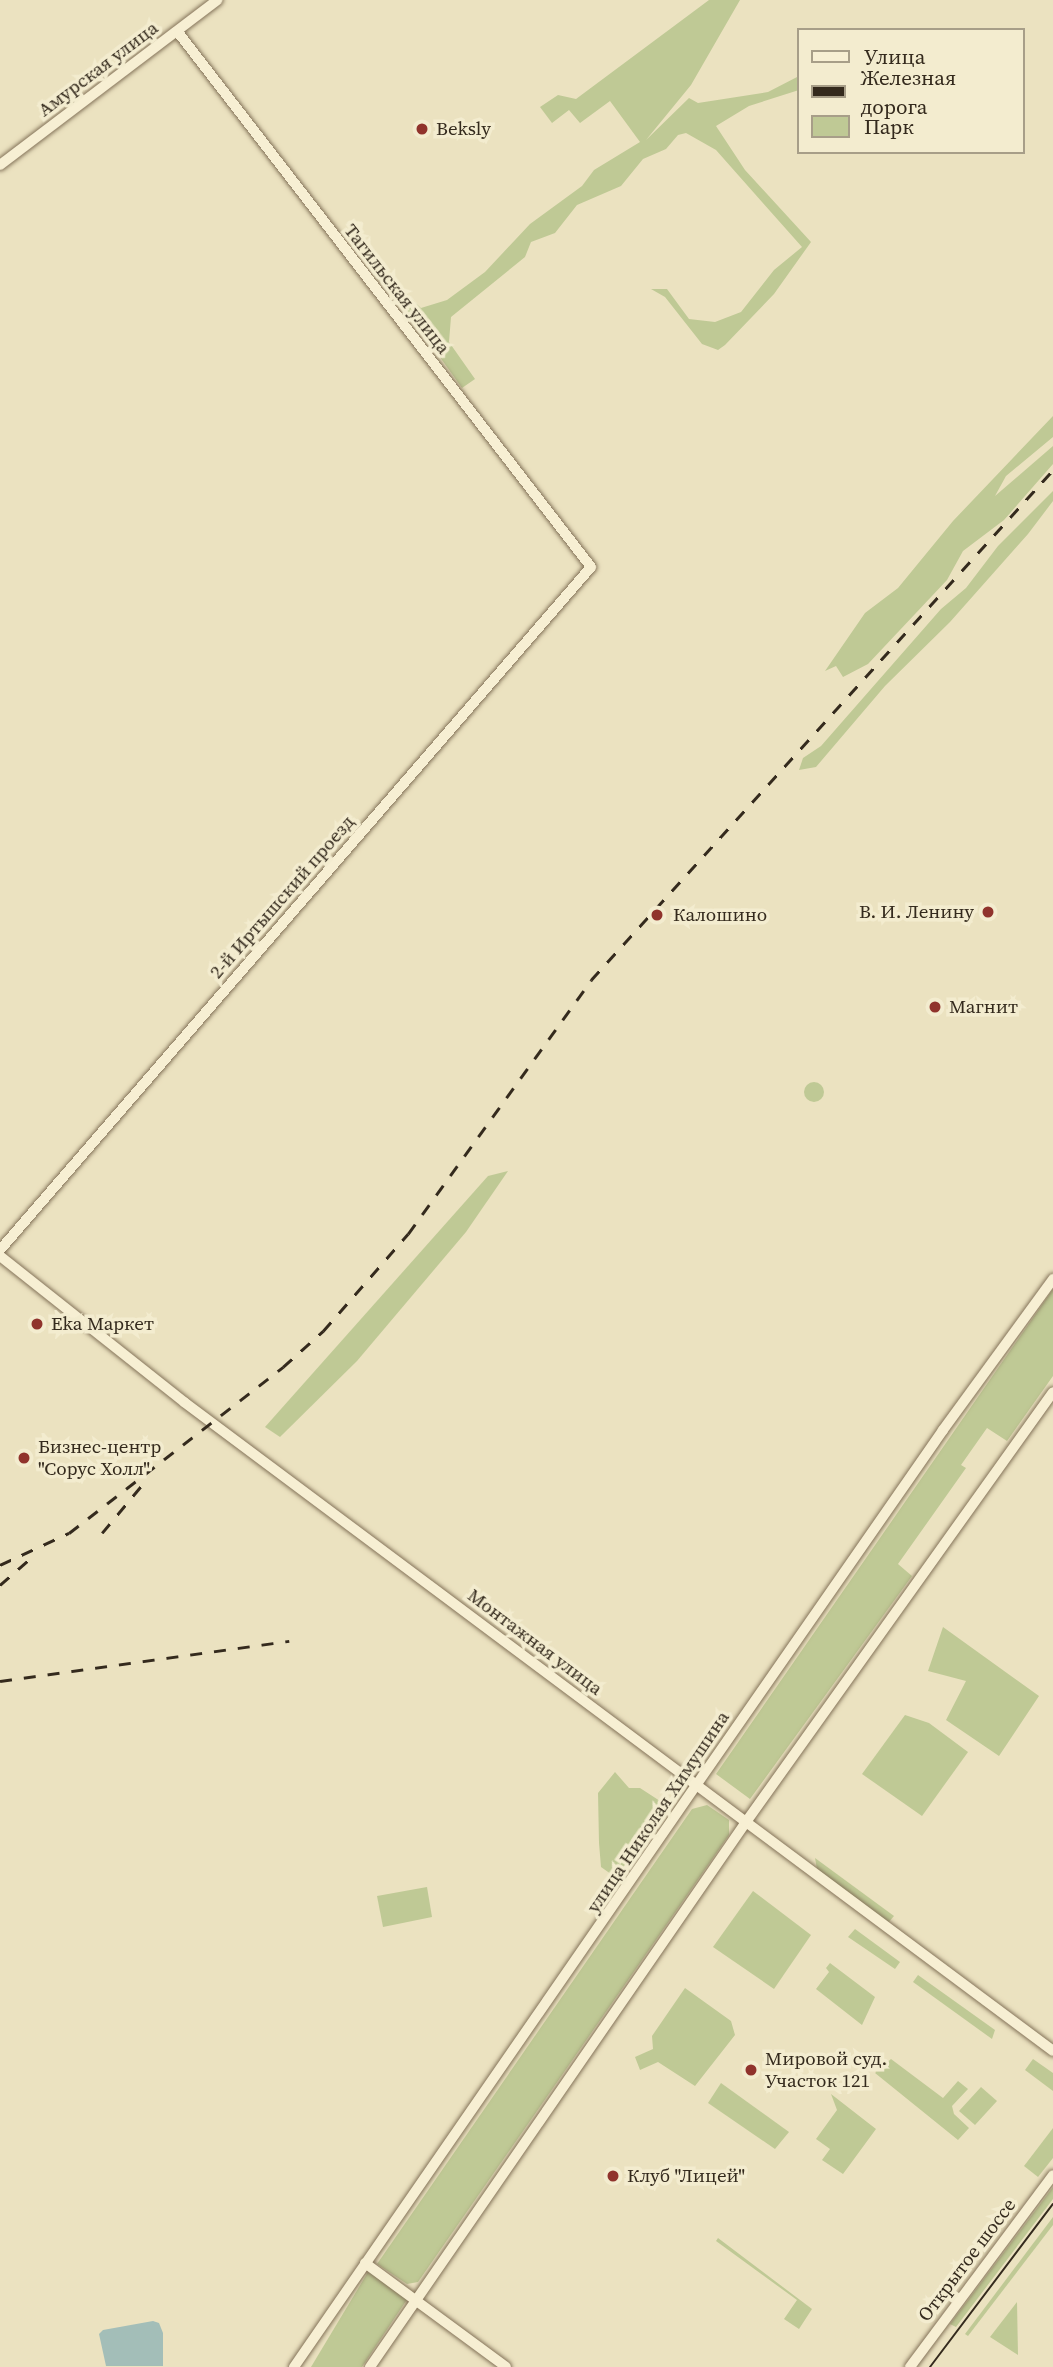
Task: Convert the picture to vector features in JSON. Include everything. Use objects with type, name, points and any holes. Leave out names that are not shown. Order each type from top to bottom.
[{"type":"main road","name":"Монтажная улица","points":[[0,1256],[195,1410],[746,1822]]},
{"type":"main road","name":"улица Николая Химушина","points":[[697,1784],[943,1430],[1053,1279]]},
{"type":"main road","points":[[746,1822],[1053,1392]]},
{"type":"street","name":"Амурская улица","points":[[0,165],[217,0]]},
{"type":"street","name":"Тагильская улица","points":[[177,31],[591,567]]},
{"type":"street","name":"2-й Иртышский проезд","points":[[0,1250],[591,567]]},
{"type":"street","name":"улица Николая Химушина","points":[[295,2367],[697,1784]]},
{"type":"street","name":"Монтажная улица","points":[[746,1822],[1053,2051]]},
{"type":"street","points":[[370,2367],[415,2298],[746,1822]]},
{"type":"street","name":"Открытое шоссе","points":[[910,2367],[1053,2175]]},
{"type":"street","points":[[365,2263],[506,2367]]},
{"type":"street","points":[[300,2367],[307,2350]]},
{"type":"green space","points":[[709,0],[740,0],[691,85],[646,140],[689,98],[698,103],[768,92],[797,77],[797,91],[749,106],[716,126],[745,170],[811,242],[774,294],[725,345],[718,350],[702,344],[665,297],[651,289],[667,289],[689,319],[715,322],[741,312],[774,270],[802,247],[716,150],[686,133],[678,135],[666,149],[643,159],[621,186],[577,205],[555,233],[531,242],[525,257],[451,317],[449,342],[475,379],[462,388],[387,283],[396,283],[421,308],[447,300],[485,272],[530,224],[582,186],[594,170],[640,142],[610,101],[580,123],[569,110],[552,123],[540,107],[558,95],[576,99]]},
{"type":"green space","points":[[1053,416],[1053,437],[1006,476],[995,496],[1053,446],[1053,464],[1004,520],[963,551],[947,580],[868,664],[843,677],[836,666],[825,671],[865,613],[898,588],[953,521]]},
{"type":"green space","points":[[1053,491],[1053,501],[1028,534],[950,622],[885,686],[816,767],[799,770],[803,758],[821,746],[941,609],[966,588],[998,546]]},
{"type":"green space","points":[[810,1082],[818,1082],[824,1092],[818,1102],[810,1102],[804,1096],[804,1088]]},
{"type":"green space","points":[[508,1171],[466,1232],[357,1361],[280,1437],[265,1427],[488,1176]]},
{"type":"green space","points":[[1053,1289],[1053,1376],[1007,1441],[987,1428],[961,1465],[966,1468],[898,1564],[912,1576],[750,1799],[716,1774]]},
{"type":"green space","points":[[943,1627],[1039,1696],[999,1756],[946,1720],[966,1681],[928,1671]]},
{"type":"green space","points":[[905,1715],[929,1723],[968,1752],[922,1816],[862,1774]]},
{"type":"green space","points":[[615,1772],[629,1788],[640,1788],[660,1801],[657,1823],[618,1879],[601,1867],[599,1843],[598,1793]]},
{"type":"green space","points":[[707,1805],[729,1820],[729,1835],[418,2282],[407,2284],[377,2264],[692,1809]]},
{"type":"green space","points":[[815,1858],[894,1916],[888,1923],[817,1869]]},
{"type":"green space","points":[[427,1887],[432,1917],[383,1927],[377,1896]]},
{"type":"green space","points":[[753,1891],[811,1935],[774,1989],[713,1947]]},
{"type":"green space","points":[[855,1929],[900,1962],[895,1969],[848,1937]]},
{"type":"green space","points":[[830,1963],[875,1997],[862,2025],[816,1989],[829,1972],[826,1968]]},
{"type":"green space","points":[[918,1975],[995,2030],[992,2039],[913,1982]]},
{"type":"green space","points":[[685,1988],[731,2021],[735,2035],[695,2086],[658,2062],[640,2070],[635,2057],[653,2049],[652,2036]]},
{"type":"green space","points":[[891,2059],[943,2098],[958,2081],[968,2089],[952,2106],[954,2114],[969,2128],[958,2140],[875,2073]]},
{"type":"green space","points":[[1033,2059],[1053,2073],[1053,2091],[1025,2070]]},
{"type":"green space","points":[[721,2083],[789,2132],[775,2149],[708,2103]]},
{"type":"green space","points":[[981,2087],[997,2101],[975,2125],[959,2111]]},
{"type":"green space","points":[[831,2094],[876,2129],[843,2174],[822,2160],[830,2149],[816,2139],[837,2110]]},
{"type":"green space","points":[[1053,2128],[1053,2158],[1038,2177],[1024,2166]]},
{"type":"green space","points":[[1053,2187],[1053,2199],[956,2327],[950,2324]]},
{"type":"green space","points":[[1053,2217],[1053,2225],[968,2336],[965,2334]]},
{"type":"green space","points":[[718,2238],[812,2309],[799,2329],[784,2319],[797,2300],[716,2241]]},
{"type":"green space","points":[[368,2272],[408,2298],[362,2367],[311,2367]]},
{"type":"green space","points":[[1017,2302],[1018,2355],[990,2337]]},
{"type":"water","points":[[153,2321],[159,2323],[163,2333],[163,2366],[106,2366],[99,2334],[103,2330]]},
{"type":"tram line","points":[[930,2367],[1053,2204]]},
{"type":"railway","points":[[0,1565],[69,1533],[283,1367],[323,1331],[408,1234],[591,980],[1053,470]]},
{"type":"railway","points":[[102,1533],[142,1485]]},
{"type":"railway","points":[[0,1585],[31,1558]]},
{"type":"railway","points":[[0,1681],[289,1641]]},
{"type":"place","name":"Beksly","points":[[422,129]]},
{"type":"place","name":"В. И. Ленину","points":[[988,912]]},
{"type":"place","name":"Калошино","points":[[657,915]]},
{"type":"place","name":"Магнит","points":[[935,1007]]},
{"type":"place","name":"Eka Маркет","points":[[37,1324]]},
{"type":"place","name":"Бизнес-центр \"Сорус Холл\"","points":[[24,1458]]},
{"type":"place","name":"Мировой суд. Участок 121","points":[[751,2070]]},
{"type":"place","name":"Клуб \"Лицей\"","points":[[613,2176]]}]
